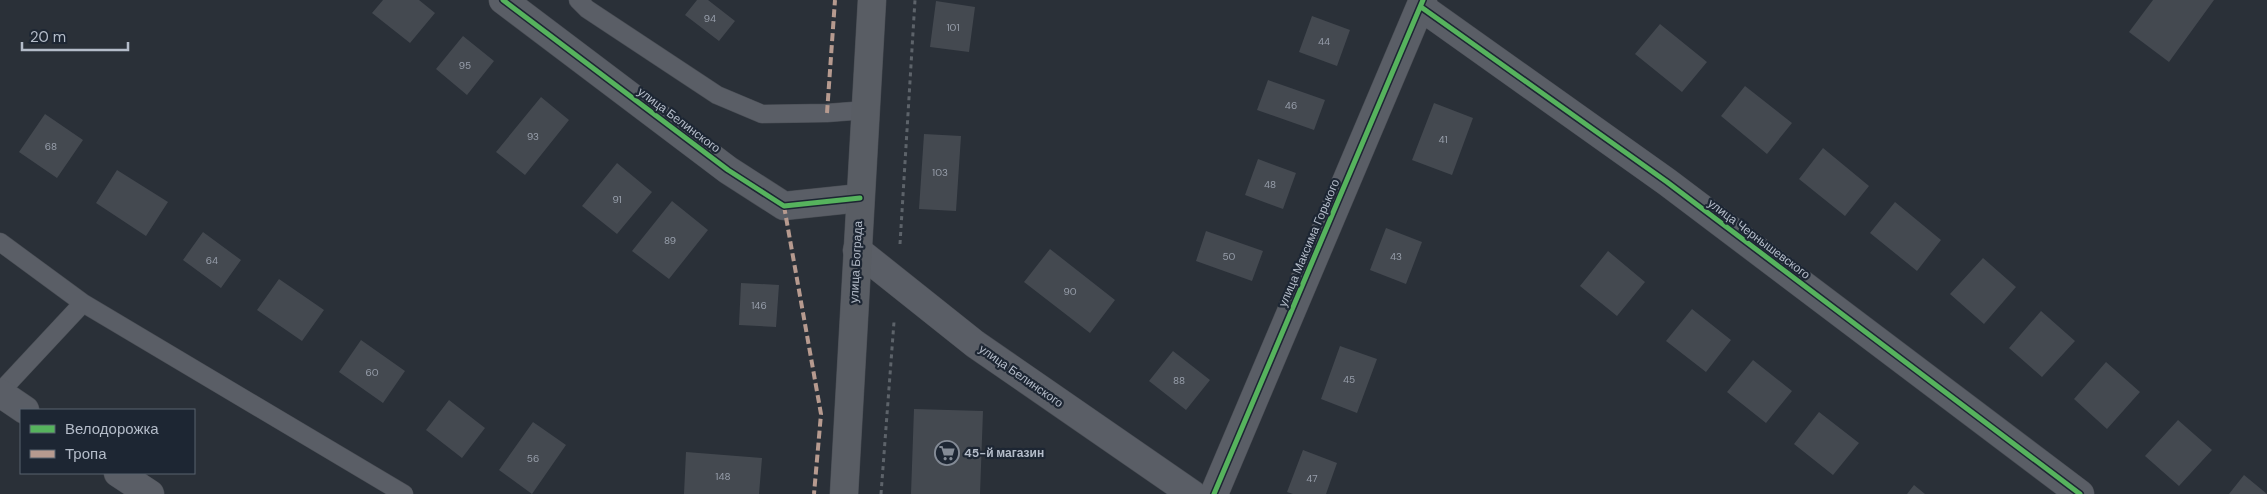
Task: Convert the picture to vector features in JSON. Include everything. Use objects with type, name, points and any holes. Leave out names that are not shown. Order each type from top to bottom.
[{"type":"main road","name":"улица Бограда","points":[[844,494],[872,0]]},
{"type":"street","name":"улица Белинского","points":[[503,0],[728,170],[784,206],[860,198]]},
{"type":"street","name":"улица Максима Горького","points":[[1214,494],[1422,3]]},
{"type":"street","name":"улица Чернышевского","points":[[1422,3],[1667,182],[2080,494]]},
{"type":"street","name":"улица Белинского","points":[[857,250],[975,344],[1192,494]]},
{"type":"street","points":[[0,393],[24,409]]},
{"type":"street","points":[[120,474],[150,494]]},
{"type":"lane","points":[[578,0],[588,9],[717,95],[762,114],[866,110]]},
{"type":"lane","points":[[0,242],[83,303],[404,494]]},
{"type":"lane","points":[[0,393],[83,303]]},
{"type":"building","points":[[383,0],[419,0],[435,13],[410,43],[372,13]]},
{"type":"building","points":[[697,0],[708,0],[735,21],[719,41],[685,15]]},
{"type":"building","points":[[2153,0],[2214,0],[2169,62],[2129,32]]},
{"type":"building","points":[[936,1],[975,7],[969,52],[930,47]]},
{"type":"building","points":[[1312,16],[1350,30],[1337,66],[1299,52]]},
{"type":"building","points":[[1660,24],[1707,62],[1682,92],[1635,54]]},
{"type":"building","points":[[463,36],[494,61],[467,95],[436,69]]},
{"type":"building","points":[[1268,80],[1325,100],[1314,130],[1257,110]]},
{"type":"building","points":[[1745,86],[1792,123],[1767,154],[1721,116]]},
{"type":"building","points":[[541,97],[569,120],[525,175],[496,152]]},
{"type":"building","points":[[1434,103],[1473,118],[1452,175],[1412,160]]},
{"type":"building","points":[[45,114],[83,140],[57,178],[19,152]]},
{"type":"building","points":[[924,134],[961,136],[956,211],[919,209]]},
{"type":"building","points":[[1823,148],[1869,186],[1845,216],[1799,179]]},
{"type":"building","points":[[1258,159],[1296,173],[1283,209],[1245,195]]},
{"type":"building","points":[[617,163],[652,192],[617,234],[582,206]]},
{"type":"building","points":[[117,170],[168,202],[146,236],[96,203]]},
{"type":"building","points":[[672,201],[708,230],[669,279],[632,251]]},
{"type":"building","points":[[1895,202],[1941,240],[1917,271],[1870,233]]},
{"type":"building","points":[[1386,228],[1422,242],[1406,284],[1370,270]]},
{"type":"building","points":[[1206,231],[1263,251],[1252,281],[1196,261]]},
{"type":"building","points":[[203,232],[241,260],[221,288],[183,260]]},
{"type":"building","points":[[1050,249],[1115,300],[1090,333],[1024,282]]},
{"type":"building","points":[[1608,251],[1645,282],[1617,316],[1580,286]]},
{"type":"building","points":[[1983,258],[2016,287],[1984,324],[1950,294]]},
{"type":"building","points":[[279,279],[324,310],[302,341],[257,310]]},
{"type":"building","points":[[741,283],[779,285],[776,327],[739,325]]},
{"type":"building","points":[[1692,309],[1731,340],[1706,372],[1666,341]]},
{"type":"building","points":[[2041,311],[2075,341],[2042,377],[2009,348]]},
{"type":"building","points":[[361,340],[405,371],[383,403],[339,372]]},
{"type":"building","points":[[1340,346],[1377,359],[1357,413],[1321,399]]},
{"type":"building","points":[[1173,351],[1210,380],[1186,410],[1149,381]]},
{"type":"building","points":[[1753,360],[1792,391],[1766,423],[1727,392]]},
{"type":"building","points":[[2106,362],[2140,392],[2107,429],[2074,399]]},
{"type":"building","points":[[449,400],[485,428],[462,458],[426,430]]},
{"type":"building","name":"45-й магазин","points":[[914,409],[983,411],[980,494],[911,494]]},
{"type":"building","points":[[1819,412],[1859,443],[1833,475],[1794,444]]},
{"type":"building","points":[[2178,420],[2212,450],[2179,486],[2145,456]]},
{"type":"building","points":[[533,422],[566,445],[532,494],[499,470]]},
{"type":"building","points":[[1303,450],[1337,463],[1326,494],[1293,494],[1287,492]]},
{"type":"building","points":[[686,452],[762,458],[759,494],[684,494]]},
{"type":"building","points":[[2244,475],[2267,494],[2229,494]]},
{"type":"building","points":[[1914,485],[1925,494],[1907,494]]},
{"type":"marked path","points":[[827,113],[835,0]]},
{"type":"marked path","points":[[784,206],[821,414],[814,494]]},
{"type":"cycle path","points":[[503,0],[728,170],[784,206],[860,198]]},
{"type":"cycle path","points":[[1214,494],[1423,0]]},
{"type":"cycle path","points":[[1421,7],[1667,182],[2080,494]]},
{"type":"place","name":"45-й магазин","points":[[947,453]]}]
